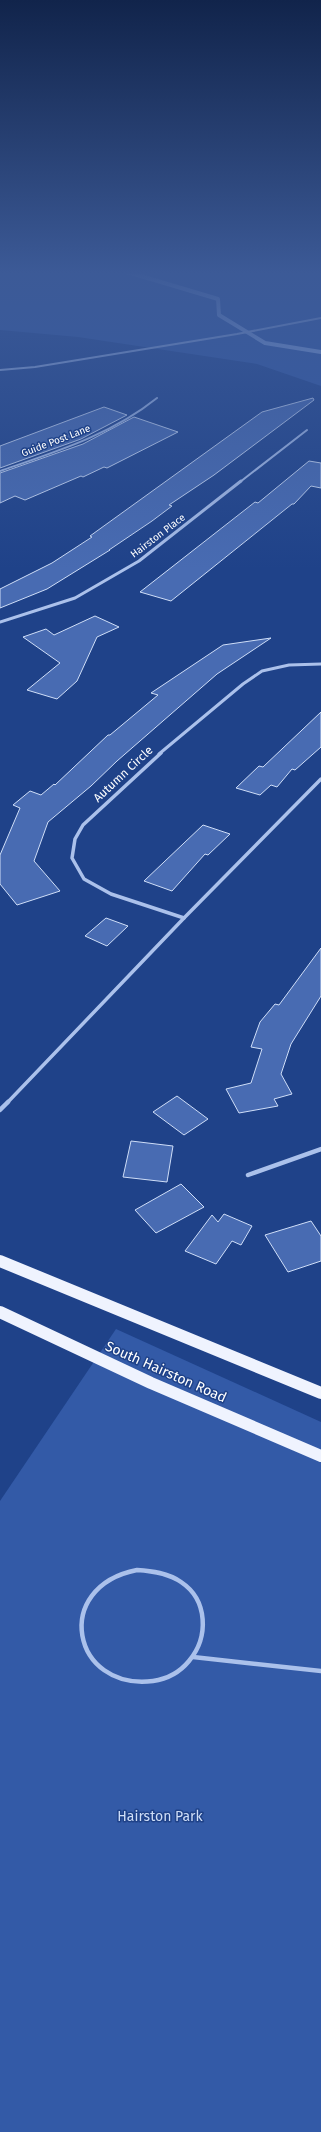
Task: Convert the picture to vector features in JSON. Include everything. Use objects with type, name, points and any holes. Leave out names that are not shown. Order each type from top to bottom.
[{"type":"main road","points":[[0,1261],[321,1393]]},
{"type":"main road","name":"South Hairston Road","points":[[0,1312],[151,1382],[321,1456]]},
{"type":"street","name":"Guide Post Lane","points":[[0,471],[114,427],[146,408],[156,398]]},
{"type":"street","name":"Hairston Place","points":[[0,622],[75,598],[139,561],[307,430]]},
{"type":"street","name":"Autumn Circle","points":[[184,918],[111,894],[84,879],[72,858],[75,839],[83,825],[154,758],[243,684],[262,671],[289,665],[321,664]]},
{"type":"street","points":[[0,1110],[184,918],[321,779]]},
{"type":"street","points":[[248,1175],[321,1149]]},
{"type":"lane","points":[[137,1570],[154,1570],[171,1575],[185,1584],[192,1592],[202,1611],[204,1626],[201,1642],[193,1657],[181,1669],[166,1678],[148,1682],[130,1681],[113,1676],[99,1666],[88,1653],[82,1638],[81,1622],[85,1606],[94,1592],[106,1581],[121,1573],[137,1570]]},
{"type":"lane","points":[[193,1657],[321,1671]]},
{"type":"green space","points":[[276,370],[321,370],[321,386]]},
{"type":"green space","name":"Hairston Park","points":[[116,1329],[321,1422],[321,2132],[0,2132],[0,1501]]},
{"type":"building","points":[[313,398],[314,400],[214,475],[169,505],[172,506],[110,550],[47,589],[0,608],[0,589],[52,563],[92,537],[90,536],[262,412]]},
{"type":"building","points":[[104,407],[127,415],[81,439],[0,468],[0,446]]},
{"type":"building","points":[[134,417],[178,432],[107,468],[104,467],[25,500],[15,496],[0,503],[0,473],[83,444]]},
{"type":"building","points":[[309,461],[321,463],[321,488],[311,486],[294,504],[292,504],[171,601],[140,592],[255,502],[258,503]]},
{"type":"building","points":[[95,616],[119,627],[97,637],[77,681],[57,699],[27,690],[60,663],[23,637],[46,629],[54,635]]},
{"type":"building","points":[[271,638],[217,674],[117,761],[91,786],[48,822],[34,861],[60,891],[17,905],[0,884],[0,855],[20,808],[13,805],[30,791],[41,795],[54,784],[55,785],[108,735],[110,735],[158,695],[151,693],[223,645]]},
{"type":"building","points":[[321,712],[321,747],[295,770],[292,769],[277,787],[271,785],[260,795],[236,788],[259,766],[263,767]]},
{"type":"building","points":[[203,825],[230,834],[208,855],[205,854],[172,891],[144,881]]},
{"type":"building","points":[[106,918],[128,926],[107,946],[85,936]]},
{"type":"building","points":[[321,948],[321,996],[291,1044],[281,1074],[292,1094],[274,1099],[278,1106],[239,1113],[226,1089],[251,1083],[262,1049],[251,1047],[260,1022],[275,1004],[279,1005]]},
{"type":"building","points":[[177,1096],[208,1119],[184,1135],[153,1112]]},
{"type":"building","points":[[131,1141],[173,1146],[167,1182],[123,1177]]},
{"type":"building","points":[[181,1184],[204,1207],[156,1233],[135,1210]]},
{"type":"building","points":[[224,1214],[252,1226],[241,1245],[232,1241],[216,1264],[185,1251],[212,1215],[218,1222]]},
{"type":"building","points":[[311,1221],[321,1236],[321,1261],[288,1272],[265,1235]]}]
